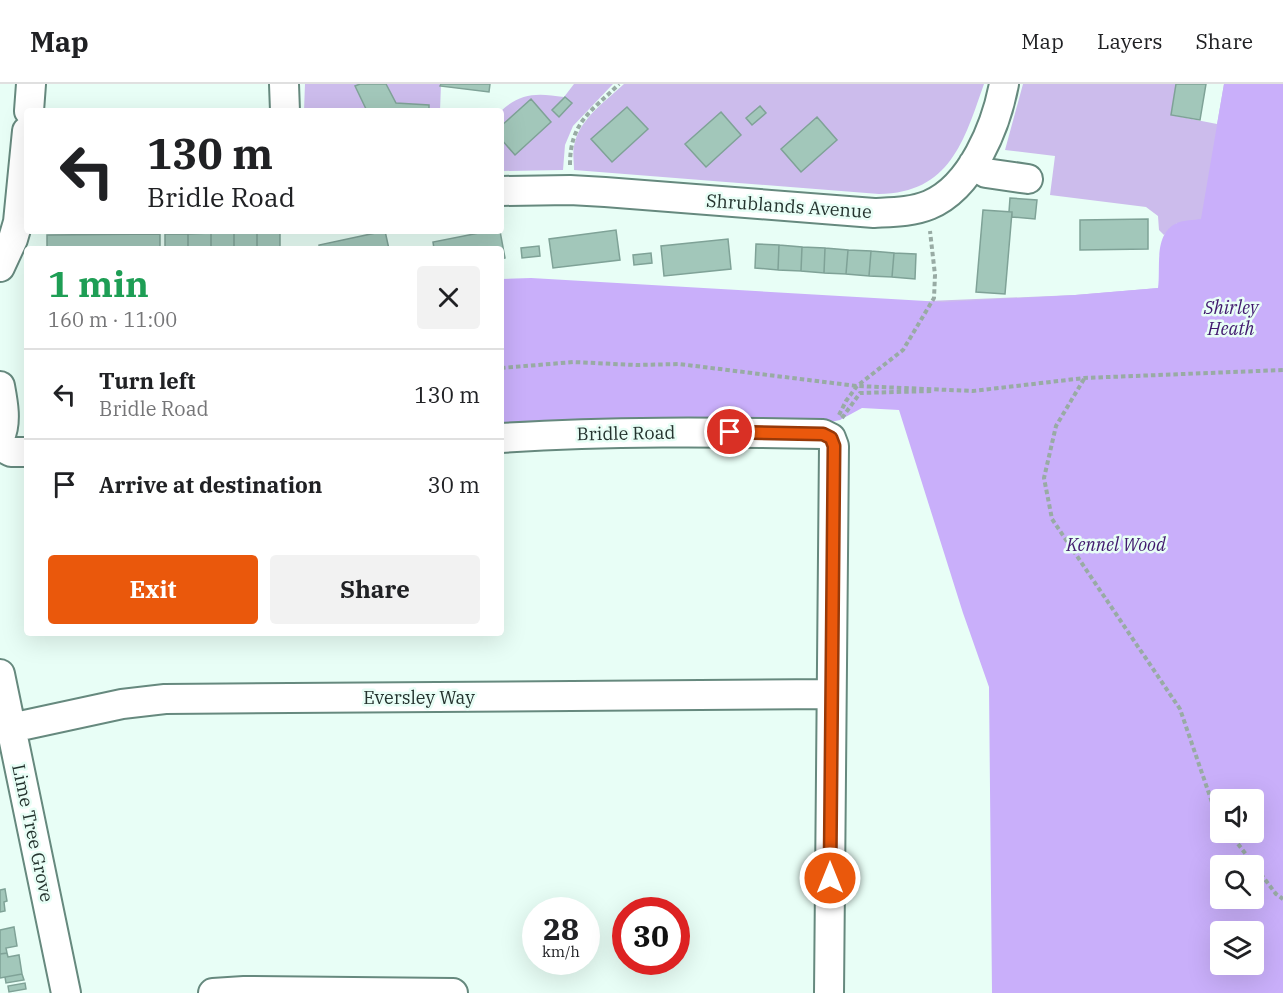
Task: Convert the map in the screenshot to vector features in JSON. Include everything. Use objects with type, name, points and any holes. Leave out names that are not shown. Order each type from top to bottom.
[{"type":"street","points":[[29,108],[31,84]]},
{"type":"street","points":[[284,84],[285,108]]},
{"type":"street","name":"Shrublands Avenue","points":[[504,191],[570,190],[874,213],[910,210],[928,206],[941,199],[953,189],[973,164],[990,132],[1004,84]]},
{"type":"street","points":[[973,164],[986,173],[1028,179]]},
{"type":"street","points":[[0,267],[13,239],[24,197]]},
{"type":"street","points":[[0,386],[4,416],[0,436]]},
{"type":"street","points":[[829,993],[834,446],[831,438],[833,425]]},
{"type":"street","name":"Bridle Road","points":[[504,438],[833,425]]},
{"type":"street","points":[[0,446],[11,452],[24,452]]},
{"type":"street","name":"Lime Tree Grove","points":[[0,674],[11,728],[9,762],[66,993]]},
{"type":"street","name":"Eversley Way","points":[[11,728],[122,704],[165,699],[831,694]]},
{"type":"street","points":[[213,993],[244,991],[453,993]]},
{"type":"path","points":[[570,190],[570,152],[576,129],[582,120],[619,84]]},
{"type":"path","points":[[833,425],[857,386],[903,350],[933,298],[934,274],[928,206]]},
{"type":"path","points":[[504,368],[573,362],[636,366],[679,364],[857,386],[973,391]]},
{"type":"path","points":[[833,425],[860,393],[973,391],[1084,378],[1283,370]]},
{"type":"path","points":[[1084,378],[1056,426],[1044,478],[1052,519],[1180,709],[1210,796]]},
{"type":"path","points":[[1237,843],[1276,894],[1283,899]]},
{"type":"green space","points":[[305,84],[441,84],[440,108],[304,108]]},
{"type":"green space","points":[[574,84],[613,84],[573,126],[565,145],[563,170],[504,171],[504,108],[516,100],[530,95],[564,97]]},
{"type":"green space","points":[[624,84],[984,84],[961,144],[938,174],[923,184],[903,191],[879,194],[574,170],[573,152],[578,133],[595,110]]},
{"type":"green space","name":"Shirley Heath","points":[[1023,84],[1176,84],[1171,115],[1217,124],[1224,84],[1283,84],[1283,370],[928,301],[1075,295],[1159,288],[1177,223],[1164,235],[1159,230],[1158,216],[1146,207],[1050,195],[1055,156],[1005,150]]},
{"type":"green space","name":"Kennel Wood","points":[[1224,84],[1283,84],[1283,993],[992,993],[989,687],[963,613],[899,410],[862,408],[840,420],[812,426],[504,428],[504,279],[531,278],[943,302],[1075,295],[1158,288],[1161,243],[1169,228],[1177,223],[1201,219]]},
{"type":"building","points":[[386,84],[396,103],[429,105],[429,108],[366,108],[355,86]]},
{"type":"building","points":[[441,84],[490,84],[489,92],[440,86]]},
{"type":"building","points":[[1176,84],[1206,84],[1200,120],[1171,115]]},
{"type":"building","points":[[565,97],[572,103],[559,117],[552,110]]},
{"type":"building","points":[[531,99],[551,122],[515,155],[504,142],[504,123]]},
{"type":"building","points":[[760,106],[766,113],[752,125],[746,118]]},
{"type":"building","points":[[627,107],[648,129],[612,162],[591,139]]},
{"type":"building","points":[[721,112],[741,135],[706,167],[685,144]]},
{"type":"building","points":[[817,117],[837,140],[801,172],[781,149]]},
{"type":"building","points":[[1010,198],[1037,200],[1035,219],[1012,217],[1012,212],[1009,212]]},
{"type":"building","points":[[983,210],[1012,212],[1005,294],[976,292]]},
{"type":"building","points":[[1148,219],[1148,249],[1080,250],[1080,220]]},
{"type":"building","points":[[616,230],[620,260],[553,268],[549,239]]},
{"type":"building","points":[[160,234],[160,246],[47,246],[47,235]]},
{"type":"building","points":[[165,234],[188,234],[188,246],[165,246]]},
{"type":"building","points":[[188,234],[211,234],[211,246],[188,246]]},
{"type":"building","points":[[211,234],[234,234],[234,246],[211,246]]},
{"type":"building","points":[[234,234],[257,234],[257,246],[234,246]]},
{"type":"building","points":[[257,234],[280,234],[280,246],[257,246]]},
{"type":"building","points":[[371,234],[386,234],[388,246],[319,246]]},
{"type":"building","points":[[474,234],[501,234],[503,246],[434,246],[433,242]]},
{"type":"building","points":[[728,239],[731,269],[664,276],[661,246]]},
{"type":"building","points":[[756,244],[779,245],[778,270],[755,268]]},
{"type":"building","points":[[779,245],[802,247],[801,271],[778,270]]},
{"type":"building","points":[[539,246],[540,256],[522,258],[521,248]]},
{"type":"building","points":[[802,247],[825,248],[824,273],[801,271]]},
{"type":"building","points":[[825,248],[848,250],[846,274],[824,273]]},
{"type":"building","points":[[848,250],[871,251],[869,276],[846,274]]},
{"type":"building","points":[[871,251],[894,253],[892,277],[869,276]]},
{"type":"building","points":[[651,253],[652,263],[634,265],[633,255]]},
{"type":"building","points":[[894,253],[916,254],[915,279],[892,277]]},
{"type":"building","points":[[5,889],[7,901],[4,902],[5,911],[0,912],[0,890]]},
{"type":"building","points":[[14,927],[17,946],[6,948],[7,953],[0,954],[0,930]]},
{"type":"building","points":[[7,953],[8,957],[19,955],[22,974],[0,978],[0,954]]},
{"type":"building","points":[[22,974],[24,980],[6,983],[5,977]]},
{"type":"building","points":[[25,983],[26,989],[9,992],[8,986]]},
{"type":"route","points":[[730,432],[823,434],[831,438],[834,446],[830,878]]}]
